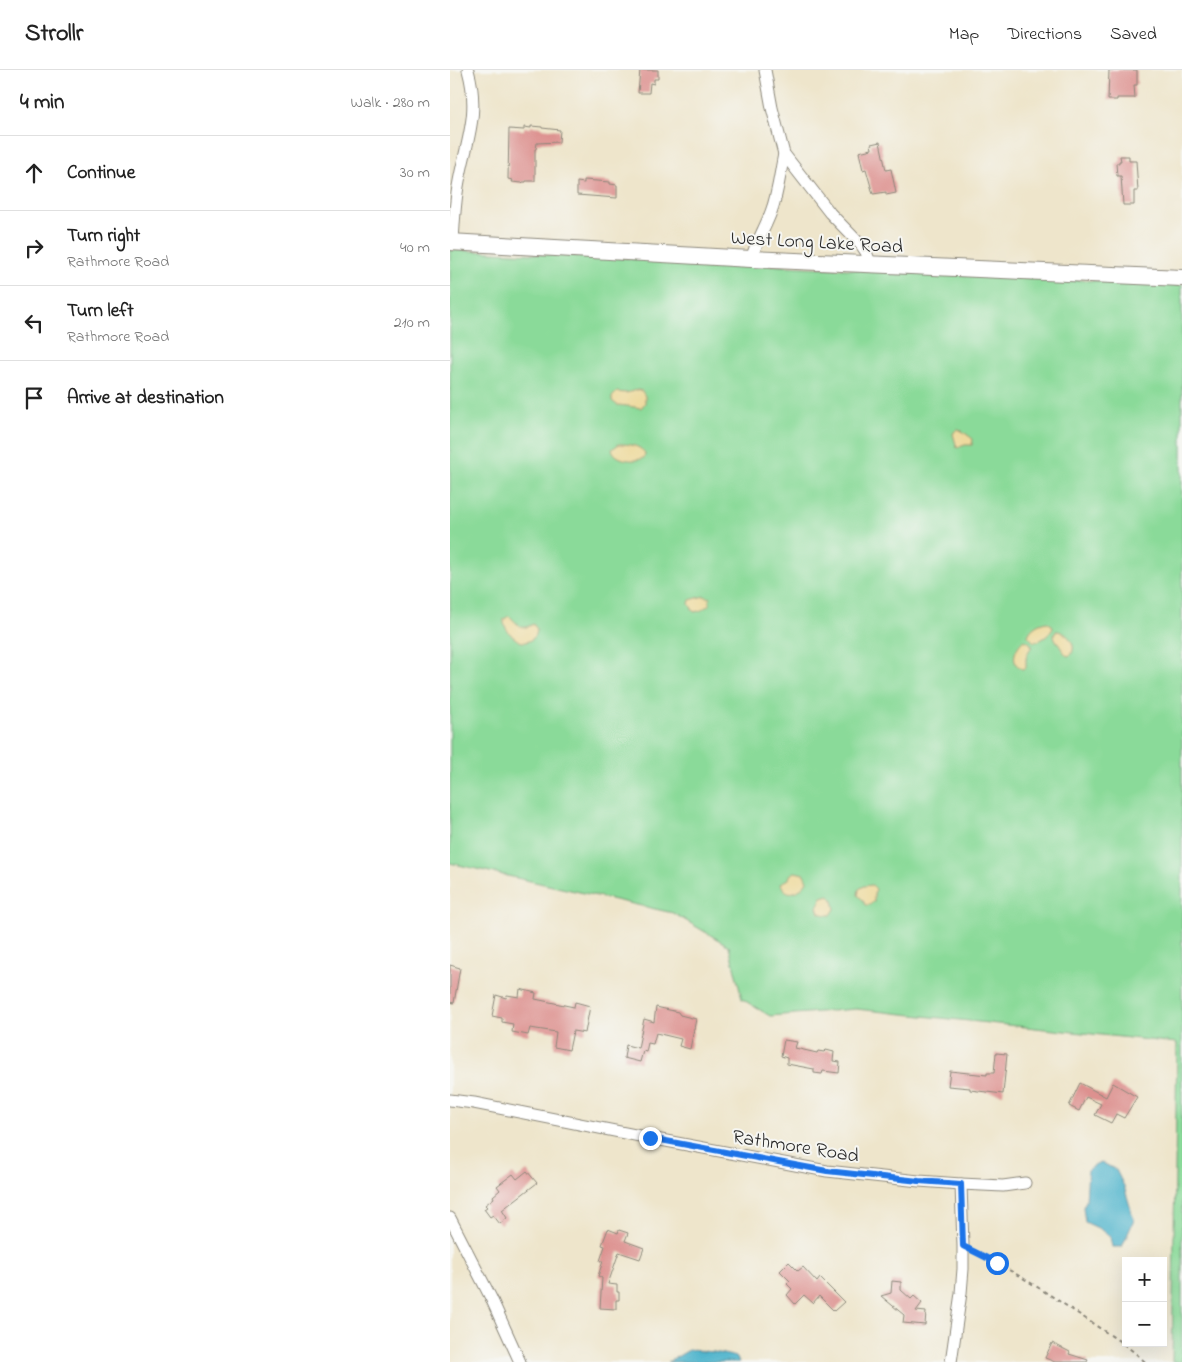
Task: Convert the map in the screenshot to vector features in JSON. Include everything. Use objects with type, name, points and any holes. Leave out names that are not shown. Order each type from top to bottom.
[{"type":"main road","name":"West Long Lake Road","points":[[452,242],[871,265],[1180,275]]},
{"type":"street","points":[[452,242],[456,193],[474,110],[468,70]]},
{"type":"street","points":[[765,70],[772,108],[784,154],[830,212],[862,246],[871,265]]},
{"type":"street","points":[[751,259],[772,210],[784,154]]},
{"type":"street","name":"Rathmore Road","points":[[450,1100],[827,1171],[961,1184],[1003,1186],[1025,1183]]},
{"type":"street","points":[[951,1362],[961,1293],[963,1246],[961,1184]]},
{"type":"street","points":[[450,1218],[491,1298],[520,1362]]},
{"type":"path","points":[[963,1246],[997,1263],[1053,1297],[1145,1362]]},
{"type":"green space","points":[[450,250],[1182,285],[1182,1362],[1172,1362],[1177,1043],[856,1009],[770,1016],[742,999],[729,946],[673,913],[450,863]]},
{"type":"sand","points":[[637,390],[642,391],[645,396],[645,403],[641,408],[617,405],[612,401],[612,397],[617,392],[626,393]]},
{"type":"sand","points":[[958,429],[973,439],[972,445],[957,448],[953,434]]},
{"type":"sand","points":[[619,444],[640,448],[645,453],[644,458],[626,460],[617,456],[612,449]]},
{"type":"sand","points":[[704,596],[710,598],[709,605],[700,611],[694,612],[689,604],[690,600]]},
{"type":"sand","points":[[509,616],[521,627],[533,624],[537,629],[536,635],[526,642],[518,641],[505,627],[504,619]]},
{"type":"sand","points":[[1047,622],[1052,625],[1052,631],[1034,642],[1028,636],[1031,631],[1038,625]]},
{"type":"sand","points":[[1056,631],[1064,633],[1070,639],[1073,647],[1071,655],[1067,656],[1058,644],[1054,636]]},
{"type":"sand","points":[[1024,640],[1032,646],[1027,654],[1026,668],[1022,669],[1016,663],[1015,655],[1018,647]]},
{"type":"sand","points":[[795,872],[804,874],[807,881],[798,891],[790,893],[781,884]]},
{"type":"sand","points":[[872,885],[876,889],[874,901],[870,905],[865,905],[858,895],[859,889]]},
{"type":"sand","points":[[829,895],[833,900],[835,909],[831,915],[819,913],[817,907],[822,897]]},
{"type":"water","points":[[1101,1162],[1116,1170],[1124,1186],[1134,1220],[1122,1247],[1112,1247],[1110,1237],[1100,1229],[1085,1222],[1083,1207],[1086,1201],[1088,1170]]},
{"type":"water","points":[[689,1350],[714,1352],[737,1357],[739,1362],[668,1362]]},
{"type":"building","points":[[640,70],[658,70],[658,79],[654,79],[654,84],[650,83],[649,93],[638,93]]},
{"type":"building","points":[[1109,70],[1137,70],[1137,85],[1134,85],[1135,98],[1108,100]]},
{"type":"building","points":[[531,126],[560,130],[559,142],[537,143],[535,149],[535,181],[512,182],[513,180],[508,179],[509,129],[524,130],[524,127],[531,128]]},
{"type":"building","points":[[880,142],[886,170],[891,169],[896,193],[886,195],[886,192],[873,194],[866,169],[863,170],[859,152],[872,149],[871,144]]},
{"type":"building","points":[[1120,156],[1129,156],[1129,161],[1136,161],[1138,191],[1134,191],[1134,205],[1123,205],[1121,176],[1117,176],[1116,163],[1121,161]]},
{"type":"building","points":[[584,180],[610,182],[610,184],[617,185],[617,198],[577,195],[577,182],[584,183]]},
{"type":"building","points":[[450,965],[460,968],[454,1003],[450,1002]]},
{"type":"building","points":[[520,989],[536,993],[535,999],[574,1007],[575,1002],[590,1006],[585,1033],[573,1031],[569,1050],[554,1047],[556,1032],[530,1028],[528,1035],[512,1032],[513,1024],[502,1022],[502,1018],[492,1016],[496,995],[506,998],[507,995],[519,997]]},
{"type":"building","points":[[656,1007],[678,1012],[680,1015],[696,1019],[690,1049],[679,1046],[681,1039],[656,1033],[653,1044],[648,1043],[646,1052],[643,1051],[640,1062],[624,1058],[626,1045],[638,1048],[644,1019],[654,1022]]},
{"type":"building","points":[[784,1040],[797,1042],[795,1048],[817,1053],[818,1051],[824,1052],[826,1050],[834,1052],[833,1061],[840,1062],[839,1073],[823,1071],[822,1074],[814,1073],[814,1069],[787,1064],[787,1058],[781,1056]]},
{"type":"building","points":[[996,1053],[1007,1054],[1003,1094],[948,1086],[950,1071],[987,1075],[987,1073],[994,1073]]},
{"type":"building","points":[[1080,1083],[1106,1097],[1113,1083],[1137,1097],[1124,1118],[1116,1114],[1111,1123],[1095,1115],[1101,1104],[1086,1097],[1079,1111],[1069,1106]]},
{"type":"building","points":[[527,1171],[537,1183],[502,1210],[507,1218],[500,1224],[493,1215],[490,1217],[484,1209],[487,1207],[485,1205],[500,1190],[497,1186],[513,1174],[517,1179]]},
{"type":"building","points":[[608,1229],[618,1233],[619,1230],[628,1233],[625,1241],[644,1248],[640,1259],[619,1252],[608,1284],[617,1285],[619,1300],[616,1300],[616,1309],[600,1308],[602,1278],[598,1276],[605,1246],[602,1245]]},
{"type":"building","points":[[789,1262],[798,1271],[803,1267],[817,1282],[820,1278],[844,1302],[834,1311],[819,1296],[813,1303],[804,1295],[795,1304],[787,1295],[792,1289],[787,1284],[790,1281],[780,1271]]},
{"type":"building","points":[[892,1281],[901,1282],[901,1290],[911,1299],[914,1296],[922,1303],[916,1311],[926,1312],[925,1325],[903,1323],[904,1315],[881,1296],[891,1293]]},
{"type":"building","points":[[1052,1343],[1070,1352],[1069,1354],[1088,1360],[1087,1362],[1055,1362],[1045,1358]]},
{"type":"route","points":[[650,1138],[827,1171],[961,1184],[963,1246],[997,1263]]}]
